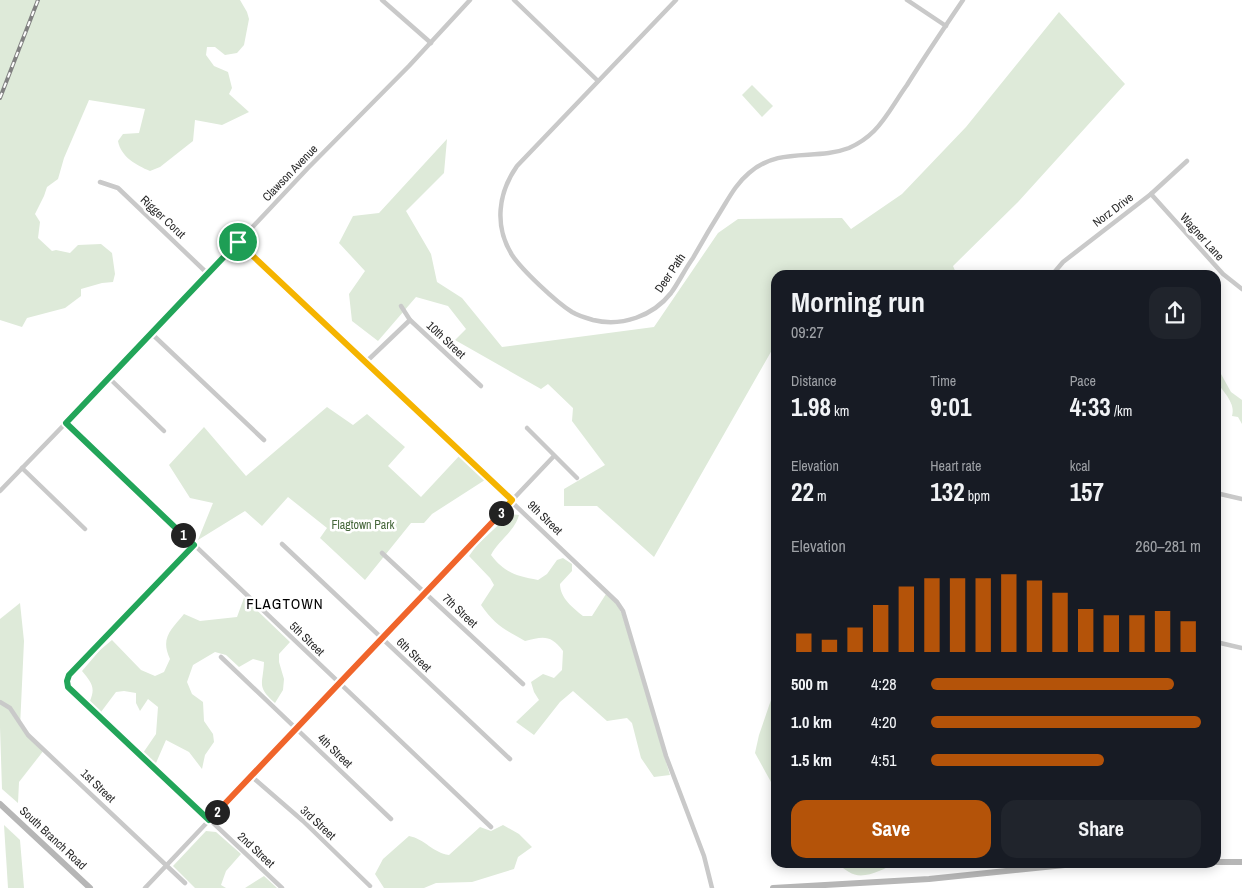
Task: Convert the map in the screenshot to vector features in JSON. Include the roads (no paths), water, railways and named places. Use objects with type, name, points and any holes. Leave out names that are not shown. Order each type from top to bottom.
[{"type":"street","points":[[382,0],[431,43]]},
{"type":"street","name":"Clawson Avenue","points":[[0,491],[431,43],[470,0]]},
{"type":"street","points":[[514,0],[598,81]]},
{"type":"street","name":"Deer Path","points":[[676,0],[517,166],[502,196],[500,217],[504,237],[513,256],[558,300],[581,316],[597,321],[627,321],[648,313],[663,301],[671,293],[735,189],[756,167],[782,156],[824,154],[843,150],[860,142],[874,131],[964,0]]},
{"type":"street","points":[[907,0],[946,26]]},
{"type":"street","name":"Norz Drive","points":[[1056,270],[1063,262],[1151,194],[1188,161]]},
{"type":"street","name":"Rigger Corut","points":[[100,182],[118,188],[208,274]]},
{"type":"street","name":"Wagner Lane","points":[[1151,194],[1219,270]]},
{"type":"street","name":"9th Street","points":[[238,242],[512,500],[613,598],[623,611],[666,756],[704,856],[712,888]]},
{"type":"street","name":"Wagner Lane","points":[[1221,272],[1242,289]]},
{"type":"street","name":"10th Street","points":[[401,306],[410,320],[481,386]]},
{"type":"street","points":[[366,362],[410,320]]},
{"type":"street","points":[[152,334],[264,440]]},
{"type":"street","points":[[109,378],[164,431]]},
{"type":"street","name":"5th Street","points":[[66,423],[491,827]]},
{"type":"street","points":[[527,428],[577,478]]},
{"type":"street","points":[[145,888],[554,456]]},
{"type":"street","points":[[22,468],[85,529]]},
{"type":"street","points":[[1221,494],[1242,499]]},
{"type":"street","name":"6th Street","points":[[282,544],[510,759]]},
{"type":"street","name":"2nd Street","points":[[194,545],[69,675],[68,687],[282,888]]},
{"type":"street","name":"7th Street","points":[[382,553],[523,684]]},
{"type":"street","points":[[1221,643],[1242,648]]},
{"type":"street","name":"4th Street","points":[[221,657],[391,819]]},
{"type":"street","name":"1st Street","points":[[0,702],[10,708],[22,728],[28,734],[185,883]]},
{"type":"street","name":"3rd Street","points":[[251,776],[302,821],[370,886]]},
{"type":"street","name":"South Branch Road","points":[[0,804],[90,888]]},
{"type":"street","points":[[1221,862],[1242,862]]},
{"type":"street","points":[[773,888],[929,879],[1036,868]]},
{"type":"railway","points":[[0,98],[38,0]]},
{"type":"district","name":"FLAGTOWN","points":[[285,604]]},
{"type":"park label","name":"Flagtown Park","points":[[363,525]]}]
